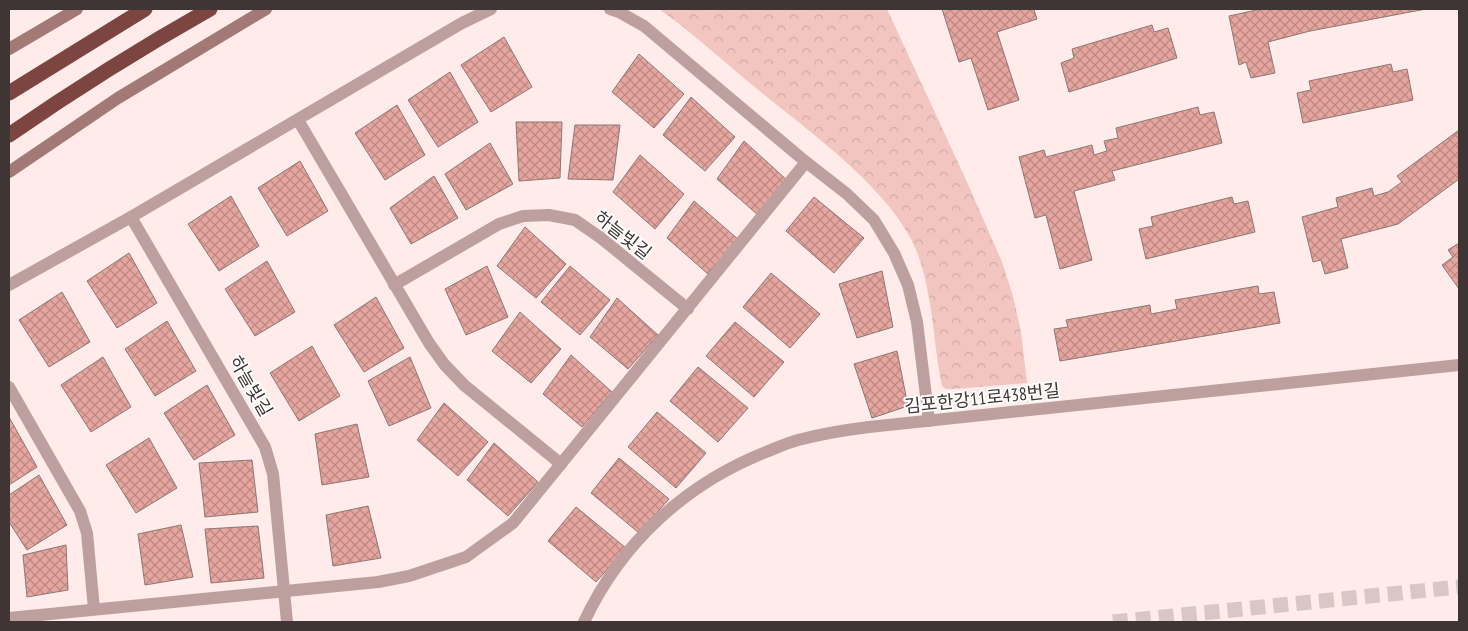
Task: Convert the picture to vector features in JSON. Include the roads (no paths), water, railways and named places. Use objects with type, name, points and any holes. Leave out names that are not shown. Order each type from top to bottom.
[{"type":"highway","points":[[9,92],[145,9]]},
{"type":"highway","points":[[9,135],[62,98],[156,39],[210,9]]},
{"type":"street","points":[[9,49],[77,9]]},
{"type":"street","points":[[9,172],[118,98],[266,9]]},
{"type":"street","points":[[9,285],[131,217],[462,22],[491,9]]},
{"type":"street","points":[[610,9],[644,26],[847,194],[874,220],[894,253],[908,284],[916,322],[929,421]]},
{"type":"street","points":[[298,120],[428,343],[444,364],[464,384],[561,464]]},
{"type":"street","points":[[9,618],[378,582],[409,576],[466,557],[513,523],[806,162]]},
{"type":"street","name":"하늘빛길","points":[[394,285],[499,224],[523,216],[549,215],[575,220],[601,238],[688,309]]},
{"type":"street","name":"하늘빛길","points":[[131,217],[265,447],[274,474],[287,622]]},
{"type":"street","name":"김포한강11로438번길","points":[[584,622],[616,569],[643,535],[671,507],[718,474],[796,440],[860,428],[1459,365]]},
{"type":"street","points":[[9,387],[80,511],[87,533],[94,609]]},
{"type":"tunnel","points":[[1113,622],[1459,587]]}]
